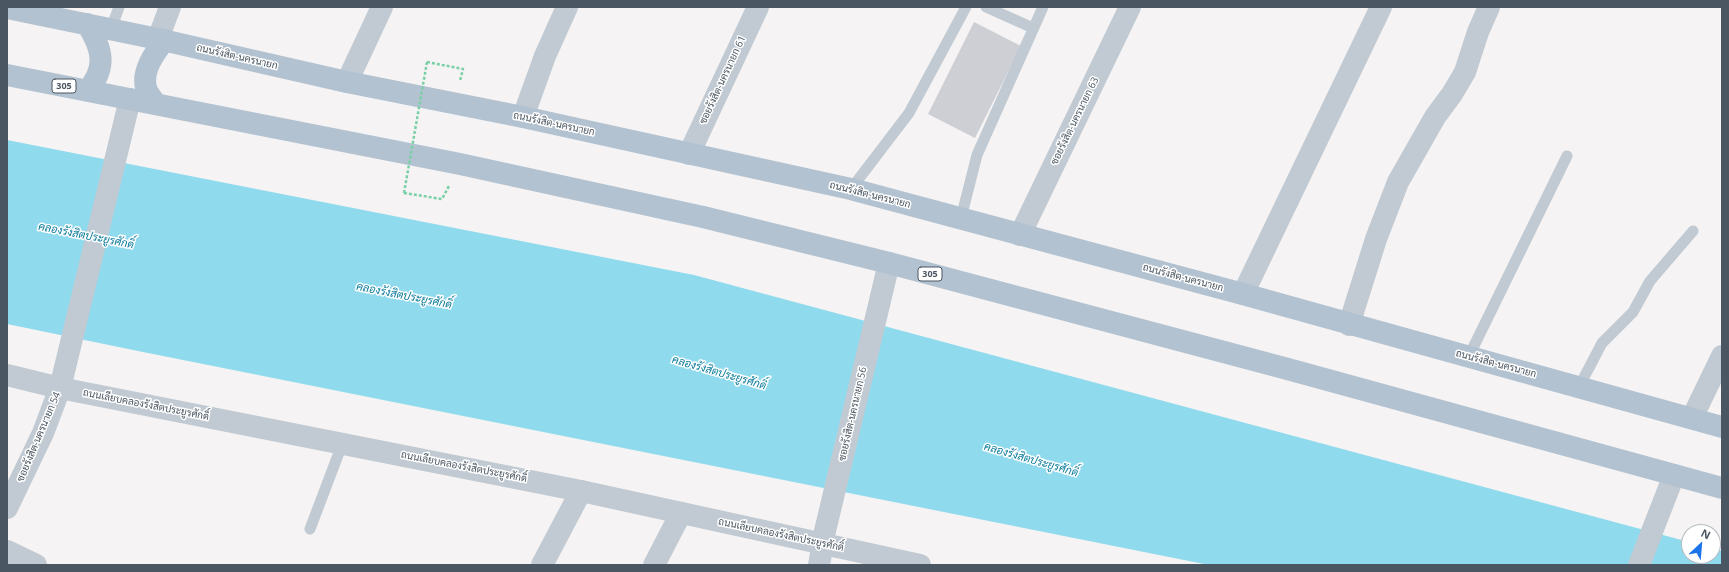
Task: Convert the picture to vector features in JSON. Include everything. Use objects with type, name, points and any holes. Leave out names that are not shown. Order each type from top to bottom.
[{"type":"main road","name":"ถนนรังสิต-นครนายก","points":[[7,8],[162,39],[347,82],[454,102],[851,189],[1243,294],[1579,386],[1722,427]]},
{"type":"main road","points":[[87,24],[96,38],[102,61],[99,73],[88,91]]},
{"type":"main road","points":[[156,104],[147,90],[146,75],[162,39]]},
{"type":"main road","name":"305","points":[[7,75],[460,164],[703,217],[889,263],[1284,368],[1722,488]]},
{"type":"street","points":[[162,39],[170,7]]},
{"type":"street","points":[[347,82],[382,7]]},
{"type":"street","points":[[523,117],[545,56],[567,7]]},
{"type":"street","name":"ซอยรังสิต-นครนายก 61","points":[[689,154],[758,7]]},
{"type":"street","name":"ซอยรังสิต-นครนายก 63","points":[[1020,235],[1130,7]]},
{"type":"street","points":[[1243,294],[1381,7]]},
{"type":"street","points":[[1349,324],[1376,239],[1398,182],[1435,117],[1452,94],[1465,72],[1478,32],[1489,7]]},
{"type":"street","name":"ซอยรังสิต-นครนายก 54","points":[[7,508],[43,432],[63,379],[117,146],[130,99]]},
{"type":"street","name":"ซอยรังสิต-นครนายก 56","points":[[823,547],[877,308],[889,263]]},
{"type":"street","points":[[1692,418],[1722,356]]},
{"type":"street","name":"ถนนเลียบคลองรังสิตประยูรศักดิ์","points":[[7,375],[63,379],[344,442],[581,491],[823,547],[920,565]]},
{"type":"street","points":[[1639,565],[1674,476]]},
{"type":"street","points":[[542,565],[581,491]]},
{"type":"street","points":[[654,565],[680,514]]},
{"type":"street","points":[[7,551],[36,565]]},
{"type":"lane","points":[[111,29],[119,7]]},
{"type":"lane","points":[[851,189],[909,113],[966,7]]},
{"type":"lane","points":[[986,7],[1033,28]]},
{"type":"lane","points":[[961,218],[977,155],[1043,7]]},
{"type":"lane","points":[[1469,356],[1566,156]]},
{"type":"lane","points":[[1579,386],[1602,343],[1633,312],[1650,281],[1693,231]]},
{"type":"lane","points":[[310,528],[344,442]]},
{"type":"path","points":[[454,102],[463,69],[427,62],[404,193],[442,199],[460,164]]},
{"type":"water","name":"คลองรังสิตประยูรศักดิ์","points":[[7,140],[694,275],[1681,540],[1681,564],[1721,564],[1722,551],[1722,565],[1209,565],[7,324]]},
{"type":"building","points":[[974,22],[1021,46],[975,138],[928,114]]}]
